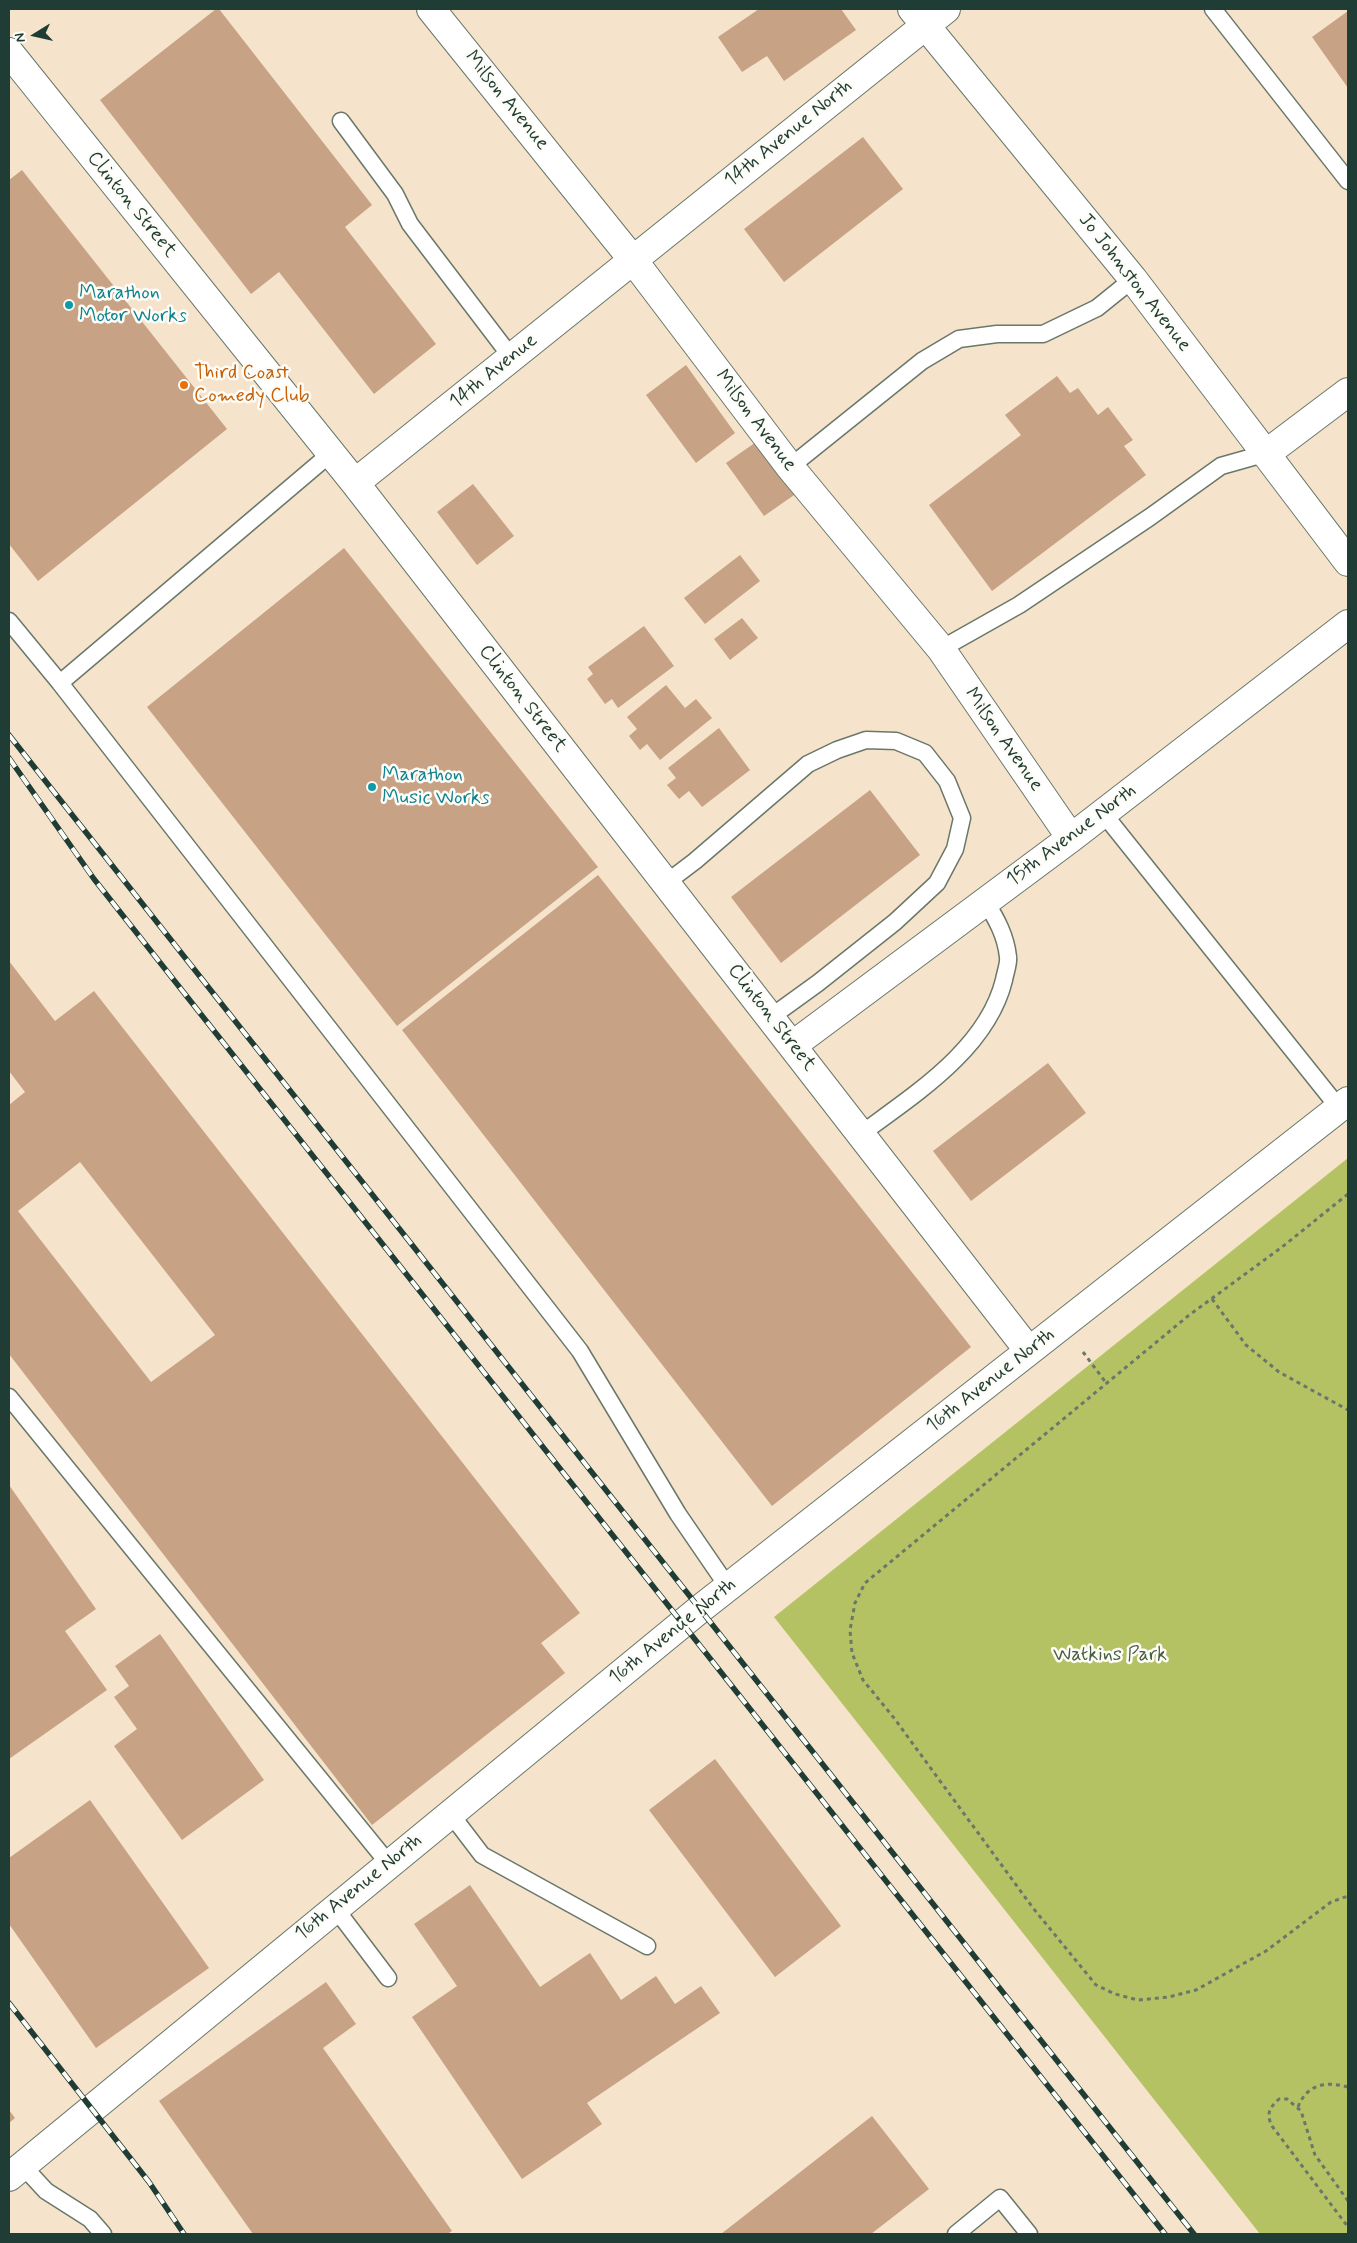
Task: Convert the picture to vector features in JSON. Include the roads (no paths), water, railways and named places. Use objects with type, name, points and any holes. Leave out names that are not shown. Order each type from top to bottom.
[{"type":"street","name":"Milson Avenue","points":[[432,9],[633,260],[790,467],[941,649],[1070,838]]},
{"type":"street","name":"14th Avenue North","points":[[633,260],[918,17],[946,9]]},
{"type":"street","name":"Jo Johnston Avenue","points":[[918,17],[1133,280],[1348,562]]},
{"type":"street","name":"Clinton Street","points":[[9,52],[355,483],[1029,1351]]},
{"type":"street","name":"14th Avenue","points":[[355,483],[633,260]]},
{"type":"street","points":[[1267,454],[1348,392]]},
{"type":"street","name":"15th Avenue North","points":[[793,1045],[1103,813],[1348,624]]},
{"type":"street","name":"16th Avenue North","points":[[16,2171],[450,1813],[728,1587],[1343,1105]]},
{"type":"lane","points":[[1214,9],[1348,181]]},
{"type":"lane","points":[[341,121],[395,194],[410,224],[512,358]]},
{"type":"lane","points":[[790,467],[922,361],[959,339],[997,334],[1043,334],[1096,308],[1133,280]]},
{"type":"lane","points":[[60,683],[330,454]]},
{"type":"lane","points":[[941,649],[1019,605],[1150,517],[1221,466],[1267,454]]},
{"type":"lane","points":[[9,621],[60,683],[580,1351],[678,1514],[728,1587]]},
{"type":"lane","points":[[666,882],[695,861],[808,764],[837,750],[866,740],[896,740],[926,753],[948,781],[962,818],[955,849],[936,883],[895,922],[818,983],[771,1017]]},
{"type":"lane","points":[[1103,813],[1343,1105]]},
{"type":"lane","points":[[861,1134],[910,1098],[970,1045],[986,1022],[1000,994],[1008,959],[999,925],[985,901]]},
{"type":"lane","points":[[9,1397],[389,1864]]},
{"type":"lane","points":[[450,1813],[482,1855],[647,1946]]},
{"type":"lane","points":[[335,1908],[388,1978]]},
{"type":"lane","points":[[16,2171],[90,2219],[103,2234]]},
{"type":"lane","points":[[956,2234],[1000,2198],[1029,2234]]},
{"type":"railway","points":[[9,735],[1194,2234]]},
{"type":"railway","points":[[9,758],[94,879],[1165,2234]]},
{"type":"railway","points":[[9,2003],[149,2182],[184,2234]]},
{"type":"place","name":"Marathon Motor Works","points":[[69,305]]},
{"type":"place","name":"Third Coast Comedy Club","points":[[184,385]]},
{"type":"place","name":"Marathon Music Works","points":[[372,787]]},
{"type":"park label","name":"Watkins Park","points":[[1110,1656]]}]
